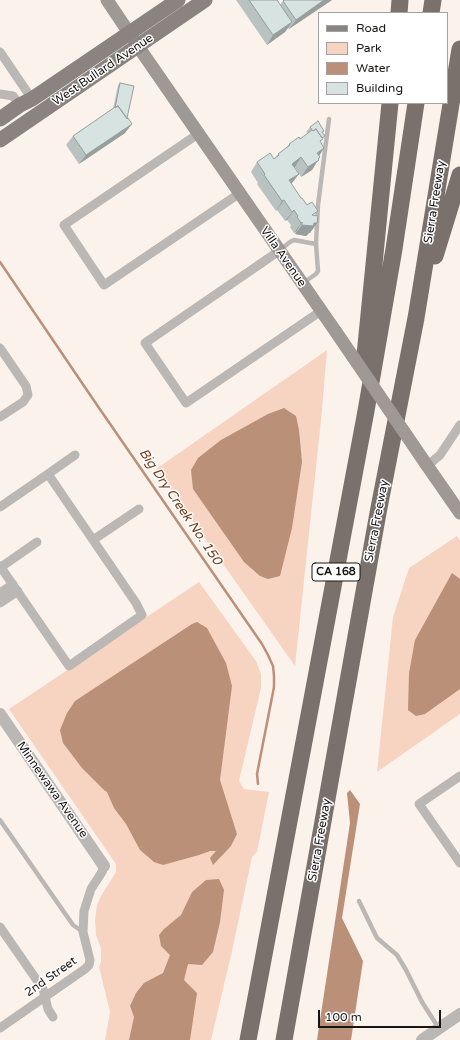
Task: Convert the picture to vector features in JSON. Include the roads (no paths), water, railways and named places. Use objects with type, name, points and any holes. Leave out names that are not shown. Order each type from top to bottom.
[{"type":"highway","points":[[399,12],[400,0]]},
{"type":"highway","points":[[430,12],[431,0]]},
{"type":"highway","name":"Sierra Freeway","points":[[284,1040],[378,513],[416,318],[460,49]]},
{"type":"highway","points":[[350,499],[390,104]]},
{"type":"highway","name":"CA 168","points":[[248,1040],[366,411],[394,249],[416,104]]},
{"type":"highway","points":[[416,318],[460,175]]},
{"type":"main road","name":"Villa Avenue","points":[[107,0],[460,513]]},
{"type":"main road","name":"West Bullard Avenue","points":[[0,119],[178,0]]},
{"type":"main road","name":"West Bullard Avenue","points":[[0,140],[205,0]]},
{"type":"street","points":[[0,52],[26,102]]},
{"type":"street","points":[[0,94],[13,96],[26,102]]},
{"type":"street","points":[[198,134],[64,224],[104,285],[240,193]]},
{"type":"street","points":[[279,251],[145,343],[186,403],[321,311]]},
{"type":"street","points":[[0,348],[4,362],[26,386],[28,395],[23,402],[0,417]]},
{"type":"street","points":[[426,465],[440,455],[460,425]]},
{"type":"street","points":[[0,507],[75,455]]},
{"type":"street","points":[[37,542],[0,566],[69,666],[142,615],[136,603],[48,474]]},
{"type":"street","points":[[93,540],[139,509]]},
{"type":"street","points":[[0,593],[16,588]]},
{"type":"street","points":[[0,604],[16,588]]},
{"type":"street","name":"Minnewawa Avenue","points":[[2,722],[104,866]]},
{"type":"street","points":[[460,776],[419,804],[460,863]]},
{"type":"street","name":"2nd Street","points":[[0,1028],[89,965],[90,960],[83,932],[84,911],[91,889],[102,872],[104,866]]},
{"type":"street","points":[[0,927],[43,989],[48,1009],[53,1017]]},
{"type":"street","points":[[423,1040],[460,1014]]},
{"type":"lane","points":[[302,284],[318,271],[316,244],[318,205],[329,119]]},
{"type":"lane","points":[[279,251],[294,240],[316,244]]},
{"type":"lane","points":[[0,820],[73,925],[83,932]]},
{"type":"lane","points":[[360,901],[377,938],[397,955],[422,1002],[439,1028]]},
{"type":"water","points":[[284,408],[296,416],[302,462],[292,528],[280,576],[268,579],[260,576],[244,562],[193,489],[191,470],[198,458],[221,440],[268,414]]},
{"type":"water","points":[[452,573],[460,579],[460,689],[425,714],[416,716],[408,710],[409,673],[415,640]]},
{"type":"water","points":[[197,622],[207,628],[226,663],[232,686],[220,780],[237,834],[231,846],[213,865],[210,858],[216,851],[210,851],[163,865],[154,862],[140,850],[126,824],[114,808],[107,792],[82,768],[63,743],[60,730],[67,713],[75,701]]},
{"type":"water","points":[[350,790],[360,804],[342,918],[363,961],[351,1040],[317,1040],[350,823],[347,793]]},
{"type":"water","points":[[219,879],[224,890],[220,922],[213,952],[202,965],[188,964],[184,980],[197,993],[190,1040],[129,1040],[134,1017],[130,1006],[136,993],[144,983],[163,973],[170,955],[161,946],[159,935],[181,915],[192,892],[206,880]]},
{"type":"waterway","name":"Big Dry Creek No. 150","points":[[0,262],[262,644],[268,655],[273,666],[274,687],[257,774],[258,784]]}]
